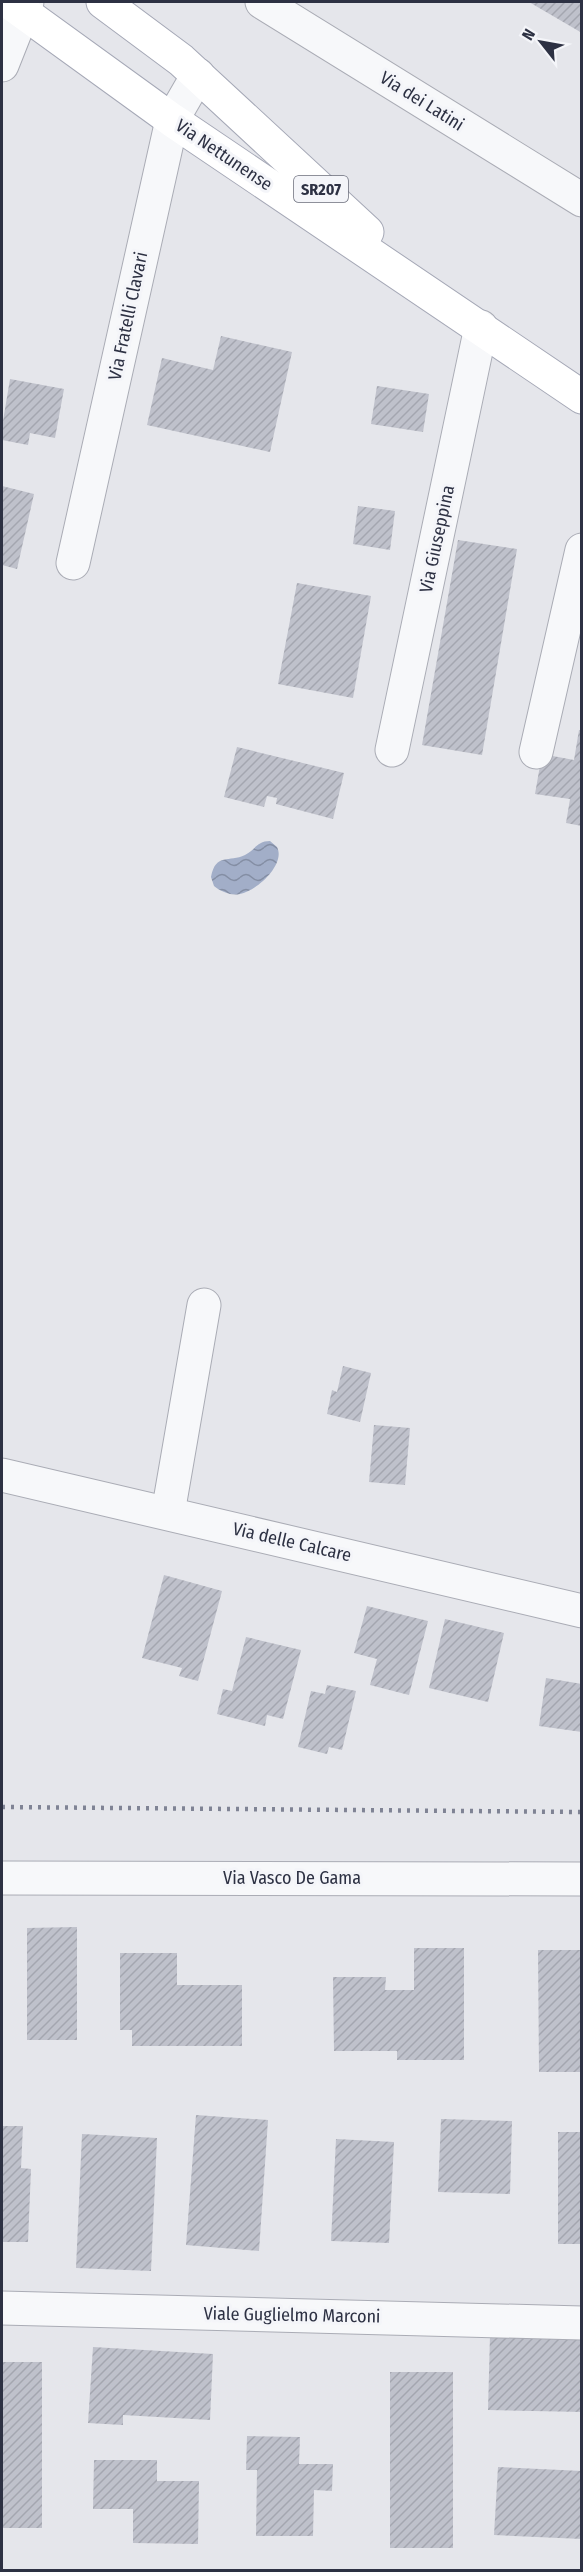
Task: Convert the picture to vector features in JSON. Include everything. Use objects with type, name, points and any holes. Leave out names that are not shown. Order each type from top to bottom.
[{"type":"main road","name":"Via Nettunense","points":[[102,2],[181,60],[444,302]]},
{"type":"main road","name":"Via Nettunense","points":[[20,5],[172,120],[582,397]]},
{"type":"street","name":"Via dei Latini","points":[[262,2],[582,200]]},
{"type":"street","points":[[2,65],[20,5]]},
{"type":"street","name":"Via Fratelli Clavari","points":[[74,563],[172,120],[198,75]]},
{"type":"street","name":"Via Giuseppina","points":[[392,750],[481,327]]},
{"type":"street","points":[[536,752],[582,550]]},
{"type":"street","points":[[168,1513],[204,1305]]},
{"type":"street","name":"Via delle Calcare","points":[[2,1475],[582,1611]]},
{"type":"street","name":"Via Vasco De Gama","points":[[2,1878],[582,1879]]},
{"type":"street","name":"Viale Guglielmo Marconi","points":[[2,2308],[582,2323]]},
{"type":"water","points":[[270,841],[277,847],[279,854],[274,869],[262,882],[247,892],[237,894],[227,893],[214,886],[211,877],[216,864],[245,855],[259,844]]},
{"type":"building","points":[[529,2],[582,2],[582,33]]},
{"type":"building","points":[[221,336],[292,352],[270,452],[147,425],[162,358],[213,370]]},
{"type":"building","points":[[10,379],[64,389],[55,438],[30,433],[28,445],[2,440]]},
{"type":"building","points":[[377,386],[429,394],[423,432],[371,424]]},
{"type":"building","points":[[2,486],[34,494],[17,569],[2,565]]},
{"type":"building","points":[[358,506],[395,511],[390,550],[353,544]]},
{"type":"building","points":[[458,540],[517,549],[482,755],[422,745]]},
{"type":"building","points":[[297,583],[371,596],[353,698],[278,684]]},
{"type":"building","points":[[579,730],[582,730],[582,826],[566,823],[570,799],[535,794],[542,754],[574,760]]},
{"type":"building","points":[[237,747],[344,773],[333,819],[276,804],[277,798],[267,796],[264,807],[224,797]]},
{"type":"building","points":[[343,1366],[371,1373],[360,1422],[327,1414],[332,1390],[337,1392]]},
{"type":"building","points":[[374,1425],[410,1428],[405,1485],[369,1482]]},
{"type":"building","points":[[164,1575],[222,1591],[198,1681],[179,1676],[182,1668],[142,1658]]},
{"type":"building","points":[[367,1606],[428,1621],[409,1695],[370,1685],[377,1659],[354,1653]]},
{"type":"building","points":[[445,1619],[504,1633],[488,1702],[429,1688]]},
{"type":"building","points":[[246,1637],[301,1650],[283,1719],[267,1715],[265,1726],[217,1714],[223,1689],[232,1691]]},
{"type":"building","points":[[546,1678],[582,1684],[582,1732],[539,1726]]},
{"type":"building","points":[[327,1685],[356,1691],[342,1750],[329,1747],[327,1754],[298,1747],[311,1691],[325,1694]]},
{"type":"building","points":[[77,1927],[77,2040],[27,2040],[27,1928]]},
{"type":"building","points":[[414,1948],[464,1948],[464,2060],[397,2060],[397,2051],[334,2051],[333,1977],[386,1977],[385,1990],[414,1990]]},
{"type":"building","points":[[538,1950],[582,1950],[582,2072],[539,2072]]},
{"type":"building","points":[[120,1953],[177,1953],[177,1985],[242,1985],[242,2046],[132,2046],[132,2030],[120,2030]]},
{"type":"building","points":[[196,2115],[268,2120],[259,2251],[186,2245]]},
{"type":"building","points":[[441,2119],[512,2121],[510,2194],[438,2192]]},
{"type":"building","points":[[2,2126],[23,2126],[21,2168],[31,2169],[28,2242],[2,2242]]},
{"type":"building","points":[[558,2132],[582,2132],[582,2244],[558,2244]]},
{"type":"building","points":[[82,2134],[157,2138],[151,2271],[76,2268]]},
{"type":"building","points":[[336,2139],[394,2142],[389,2243],[331,2241]]},
{"type":"building","points":[[490,2335],[582,2337],[582,2412],[488,2410]]},
{"type":"building","points":[[93,2347],[213,2354],[210,2420],[123,2415],[123,2425],[88,2423]]},
{"type":"building","points":[[2,2362],[42,2362],[42,2528],[2,2528]]},
{"type":"building","points":[[390,2372],[453,2372],[453,2548],[390,2548]]},
{"type":"building","points":[[247,2436],[300,2437],[299,2464],[333,2464],[332,2491],[314,2490],[313,2536],[256,2536],[257,2470],[246,2470]]},
{"type":"building","points":[[94,2460],[157,2460],[157,2481],[199,2481],[198,2544],[133,2543],[133,2509],[93,2509]]},
{"type":"building","points":[[498,2467],[582,2471],[582,2539],[494,2535]]},
{"type":"railway","points":[[2,1807],[582,1812]]}]
